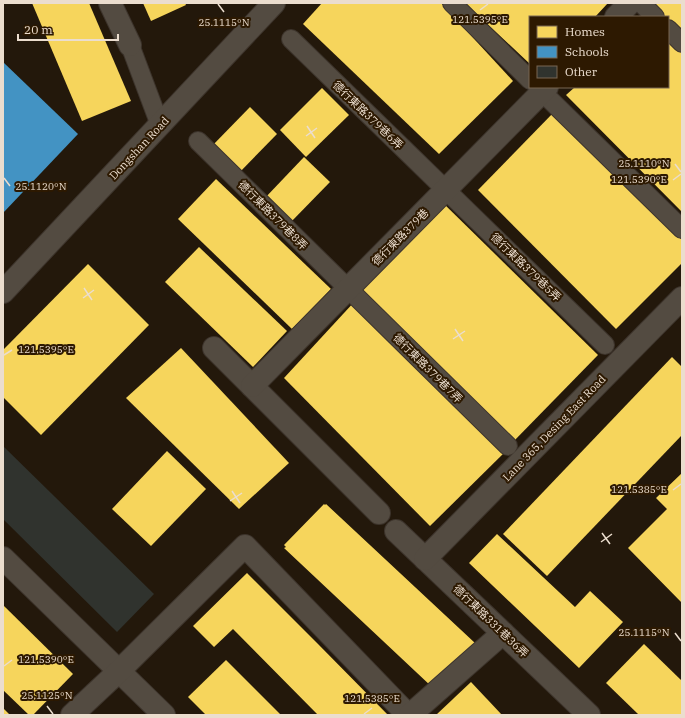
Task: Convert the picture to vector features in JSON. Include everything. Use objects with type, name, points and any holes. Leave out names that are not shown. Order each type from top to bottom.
[{"type":"street","points":[[110,3],[130,45]]},
{"type":"street","points":[[617,16],[630,3]]},
{"type":"street","name":"Dongshan Road","points":[[3,292],[272,4]]},
{"type":"street","name":"德行東路379巷","points":[[252,386],[446,190],[537,88]]},
{"type":"street","name":"Lane 365, Desing East Road","points":[[425,559],[678,309]]},
{"type":"street","points":[[214,348],[379,513]]},
{"type":"street","name":"德行東路331巷36弄","points":[[396,531],[585,714]]},
{"type":"street","points":[[72,715],[119,671],[245,546],[409,715],[503,633]]},
{"type":"street","points":[[3,558],[164,715]]},
{"type":"lane","points":[[452,3],[529,76]]},
{"type":"lane","points":[[641,3],[655,16]]},
{"type":"lane","points":[[669,30],[682,43]]},
{"type":"lane","name":"德行東路379巷6弄","points":[[291,39],[446,190]]},
{"type":"lane","points":[[130,45],[160,125]]},
{"type":"lane","points":[[541,88],[682,229]]},
{"type":"lane","name":"德行東路379巷8弄","points":[[198,141],[348,289]]},
{"type":"lane","name":"德行東路379巷5弄","points":[[446,190],[605,345]]},
{"type":"lane","name":"德行東路379巷7弄","points":[[348,289],[508,446]]},
{"type":"building: Homes","points":[[32,3],[89,3],[131,101],[82,121]]},
{"type":"building: Homes","points":[[143,3],[185,3],[186,5],[151,21]]},
{"type":"building: Homes","points":[[322,3],[441,3],[513,81],[439,154],[303,24]]},
{"type":"building: Homes","points":[[465,3],[608,3],[596,16],[529,16],[529,63]]},
{"type":"building: Homes","points":[[647,3],[682,3],[682,38],[669,25],[669,16],[660,16]]},
{"type":"building: Homes","points":[[669,39],[682,52],[682,212],[566,95],[574,88],[669,88]]},
{"type":"building: Homes","points":[[322,88],[349,115],[306,157],[280,130]]},
{"type":"building: Homes","points":[[250,107],[277,134],[238,174],[211,147]]},
{"type":"building: Homes","points":[[555,111],[682,240],[682,263],[616,329],[478,190]]},
{"type":"building: Homes","points":[[304,157],[330,182],[290,223],[264,199]]},
{"type":"building: Homes","points":[[216,179],[331,289],[292,329],[178,219]]},
{"type":"building: Homes","points":[[441,201],[598,355],[512,443],[354,290]]},
{"type":"building: Homes","points":[[199,247],[287,331],[253,367],[165,282]]},
{"type":"building: Homes","points":[[88,264],[149,325],[41,435],[3,397],[3,350]]},
{"type":"building: Homes","points":[[356,300],[507,450],[430,526],[284,378]]},
{"type":"building: Homes","points":[[181,348],[289,463],[239,509],[126,398]]},
{"type":"building: Homes","points":[[672,357],[682,367],[682,435],[547,576],[503,534]]},
{"type":"building: Homes","points":[[167,451],[206,489],[151,546],[112,509]]},
{"type":"building: Homes","points":[[682,473],[682,603],[628,548],[667,509],[656,498]]},
{"type":"building: Homes","points":[[324,504],[326,504],[475,643],[432,687],[284,548],[286,547],[284,545]]},
{"type":"building: Homes","points":[[497,534],[575,607],[590,591],[623,622],[579,668],[469,563]]},
{"type":"building: Homes","points":[[247,573],[388,715],[318,715],[233,629],[214,647],[193,626]]},
{"type":"building: Homes","points":[[3,605],[73,674],[33,715],[29,715],[3,690]]},
{"type":"building: Homes","points":[[644,644],[682,681],[682,715],[639,715],[606,683]]},
{"type":"building: Homes","points":[[226,660],[281,715],[206,715],[188,697]]},
{"type":"building: Homes","points":[[471,682],[502,715],[436,715]]},
{"type":"building: Homes","points":[[3,708],[10,715],[3,715]]},
{"type":"building: Schools","points":[[3,62],[78,134],[3,213]]},
{"type":"building: Other","points":[[3,446],[154,594],[117,632],[3,519]]}]
